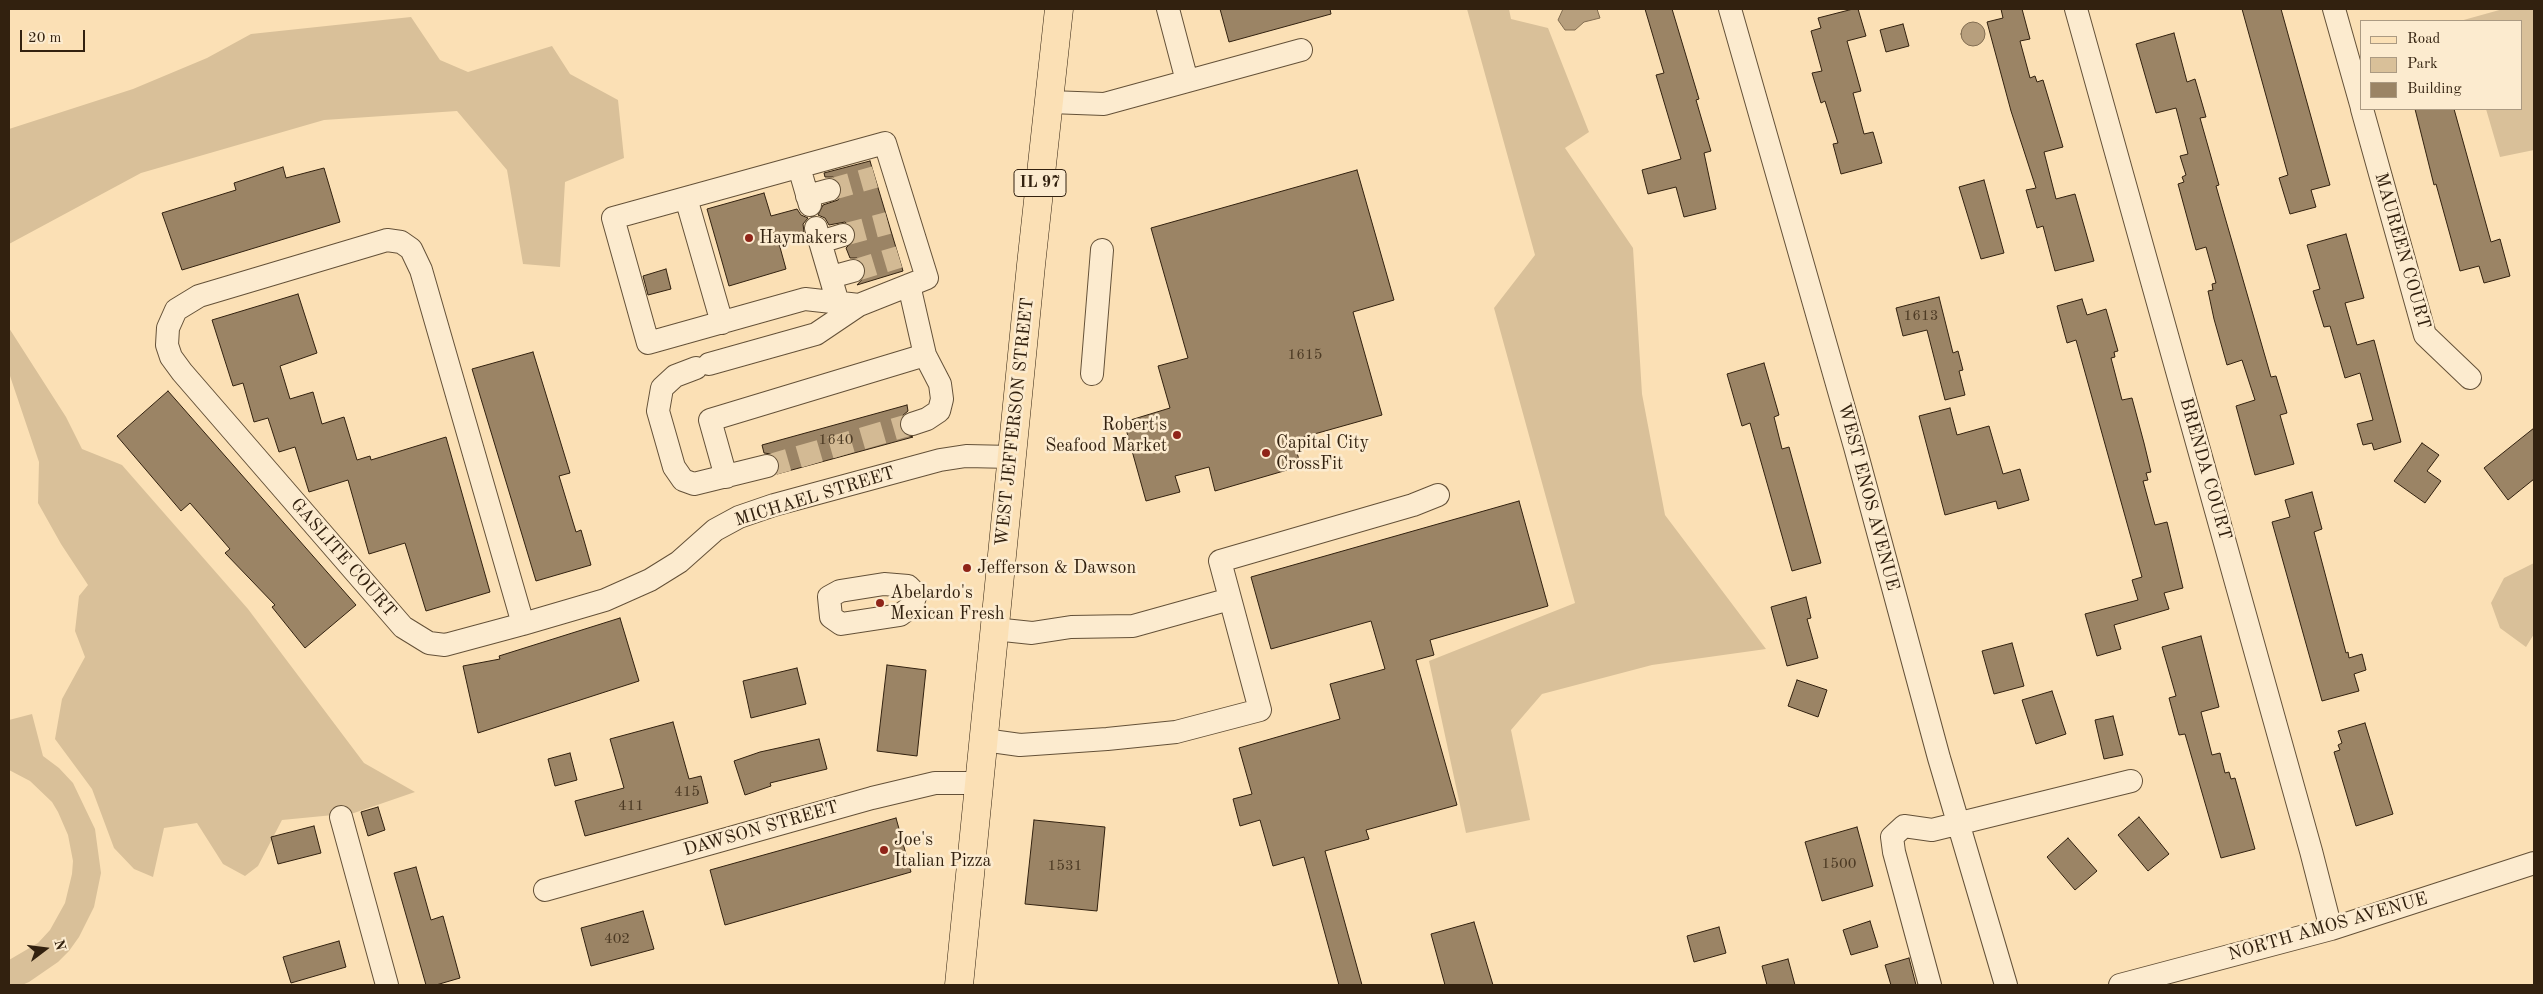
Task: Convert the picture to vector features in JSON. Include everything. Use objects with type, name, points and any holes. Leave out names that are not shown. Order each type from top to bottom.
[{"type":"main road","name":"WEST JEFFERSON STREET","points":[[959,985],[994,630],[1060,9]]},
{"type":"street","points":[[1168,9],[1188,81]]},
{"type":"street","name":"WEST ENOS AVENUE","points":[[1730,9],[1855,447],[1958,822],[2006,985]]},
{"type":"street","name":"BRENDA COURT","points":[[2076,9],[2306,832],[2331,929]]},
{"type":"street","name":"MAUREEN COURT","points":[[2334,9],[2360,102]]},
{"type":"street","points":[[1050,102],[1104,104],[1301,50]]},
{"type":"street","name":"MAUREEN COURT","points":[[2362,110],[2425,335],[2470,378]]},
{"type":"street","points":[[885,143],[884,174],[908,254],[927,278],[849,304],[805,299],[648,343],[613,218],[799,167],[885,143]]},
{"type":"street","points":[[799,167],[808,200],[829,190]]},
{"type":"street","points":[[686,198],[722,323]]},
{"type":"street","points":[[843,235],[818,235],[831,278],[849,304]]},
{"type":"street","name":"GASLITE COURT","points":[[387,240],[401,242],[411,249],[421,270],[522,624],[445,645],[429,643],[403,627],[171,357],[167,345],[168,328],[176,310],[199,296],[372,243],[387,240]]},
{"type":"street","points":[[1092,374],[1102,250]]},
{"type":"street","points":[[831,278],[853,271]]},
{"type":"street","points":[[909,285],[925,355],[940,384],[942,399],[939,411],[927,420],[912,424]]},
{"type":"street","points":[[767,466],[694,484],[683,480],[674,467],[658,411],[662,388],[675,376],[703,366],[816,334],[849,304]]},
{"type":"street","points":[[726,477],[710,420],[925,355]]},
{"type":"street","name":"MICHAEL STREET","points":[[522,624],[605,600],[650,580],[679,562],[715,530],[739,517],[774,505],[940,460],[966,456],[1012,457]]},
{"type":"street","points":[[984,740],[1020,745],[1176,732],[1260,710],[1220,561],[1413,505],[1438,495]]},
{"type":"street","points":[[994,630],[1032,633],[1071,626],[1133,626],[1230,599]]},
{"type":"street","points":[[1930,985],[1894,852],[1892,837],[1904,826],[1932,830],[1958,822],[2131,781]]},
{"type":"street","name":"DAWSON STREET","points":[[546,890],[872,798],[935,783],[979,783]]},
{"type":"street","points":[[341,817],[387,985]]},
{"type":"street","name":"NORTH AMOS AVENUE","points":[[2120,985],[2178,978],[2534,863]]},
{"type":"green space","points":[[1467,9],[1509,9],[1511,19],[1548,28],[1589,132],[1565,148],[1633,248],[1642,394],[1665,515],[1766,649],[1652,665],[1542,694],[1511,730],[1530,820],[1466,833],[1429,661],[1575,603],[1494,308],[1535,255]]},
{"type":"green space","points":[[2503,9],[2534,9],[2534,150],[2500,157],[2486,110],[2523,110],[2523,20],[2464,20]]},
{"type":"green space","points":[[411,17],[440,60],[468,72],[552,46],[570,74],[618,100],[624,158],[565,182],[560,267],[523,264],[507,170],[457,111],[324,120],[141,173],[9,244],[9,129],[133,89],[207,58],[251,34]]},
{"type":"green space","points":[[9,328],[66,417],[82,449],[122,465],[248,609],[364,763],[415,792],[354,813],[282,820],[258,866],[245,876],[223,864],[197,823],[164,828],[153,877],[134,869],[114,848],[92,789],[55,739],[62,699],[85,657],[75,631],[79,596],[88,585],[61,544],[38,503],[39,462],[9,373]]},
{"type":"green space","points":[[2534,563],[2534,634],[2526,647],[2500,628],[2491,603],[2504,578]]},
{"type":"green space","points":[[32,714],[43,756],[59,768],[73,783],[95,829],[101,873],[94,907],[79,937],[69,951],[58,962],[29,982],[22,985],[9,985],[9,960],[38,943],[50,930],[65,903],[72,874],[73,861],[68,835],[52,802],[30,781],[9,770],[9,720]]},
{"type":"shaded area","points":[[1563,9],[1597,9],[1600,18],[1584,22],[1575,30],[1565,30],[1558,20]]},
{"type":"shaded area","points":[[1973,22],[1982,25],[1985,34],[1982,43],[1973,46],[1964,43],[1961,34],[1964,25]]},
{"type":"building","points":[[1220,9],[1330,9],[1331,14],[1229,42]]},
{"type":"building","points":[[1645,9],[1672,9],[1699,99],[1696,100],[1711,151],[1704,153],[1716,209],[1684,217],[1676,187],[1648,194],[1642,170],[1681,159],[1656,75],[1664,73]]},
{"type":"building","points":[[1858,9],[1866,36],[1847,41],[1861,91],[1853,93],[1864,134],[1873,132],[1882,163],[1841,174],[1833,144],[1838,143],[1825,101],[1821,103],[1812,73],[1822,71],[1811,31],[1821,28],[1818,18]]},
{"type":"building","points":[[2001,9],[2022,9],[2030,39],[2020,41],[2030,78],[2035,76],[2037,82],[2043,80],[2063,147],[2044,152],[2056,199],[2075,194],[2094,261],[2055,271],[2043,226],[2037,228],[2026,190],[2036,188],[2011,111],[1987,22],[2003,18]]},
{"type":"building","points":[[2242,9],[2281,9],[2330,185],[2311,190],[2316,207],[2290,214],[2279,178],[2288,175]]},
{"type":"building","points":[[1903,24],[1909,46],[1886,52],[1880,30]]},
{"type":"building","points":[[2174,33],[2187,82],[2195,79],[2206,117],[2200,118],[2219,185],[2216,186],[2271,377],[2276,376],[2287,413],[2280,415],[2294,464],[2255,475],[2236,406],[2255,400],[2242,360],[2227,365],[2214,319],[2208,291],[2213,290],[2212,284],[2216,283],[2206,247],[2196,250],[2178,184],[2184,182],[2182,177],[2186,175],[2180,156],[2188,154],[2176,108],[2156,113],[2136,44]]},
{"type":"building","points":[[2415,110],[2454,110],[2491,242],[2500,239],[2510,276],[2484,283],[2479,266],[2460,271],[2436,184],[2434,185]]},
{"type":"building","points":[[870,161],[903,271],[857,285],[866,275],[865,267],[857,258],[850,258],[846,248],[856,238],[855,231],[845,222],[829,225],[825,218],[818,215],[823,205],[838,200],[842,193],[839,181],[833,177],[825,177],[824,173]]},
{"type":"building","points":[[283,167],[286,178],[324,168],[340,222],[182,270],[162,213],[236,190],[234,183]]},
{"type":"building","points":[[1357,170],[1394,300],[1353,312],[1382,415],[1293,440],[1301,466],[1215,491],[1209,467],[1175,476],[1180,492],[1146,501],[1124,422],[1170,408],[1158,366],[1188,358],[1151,228]]},
{"type":"building","points":[[1984,180],[2004,253],[1981,259],[1959,187]]},
{"type":"building","points":[[764,193],[771,216],[797,209],[801,215],[808,218],[803,224],[804,232],[778,240],[786,269],[729,286],[707,209]]},
{"type":"building","points":[[2346,234],[2364,298],[2345,303],[2357,345],[2374,340],[2401,442],[2374,450],[2372,443],[2363,445],[2357,424],[2373,420],[2360,373],[2345,378],[2330,326],[2324,327],[2313,291],[2320,289],[2307,245]]},
{"type":"building","points":[[666,269],[671,289],[648,295],[643,276]]},
{"type":"building","points":[[298,294],[317,353],[280,366],[290,399],[313,392],[322,424],[344,417],[357,460],[370,456],[371,460],[446,437],[490,592],[426,611],[405,543],[369,554],[348,480],[309,492],[295,447],[279,452],[268,418],[254,422],[243,383],[233,386],[212,320]]},
{"type":"building","points":[[1939,297],[1953,353],[1958,351],[1963,370],[1959,371],[1965,395],[1945,400],[1927,330],[1903,336],[1896,308]]},
{"type":"building","points":[[2082,299],[2087,315],[2106,309],[2118,351],[2114,352],[2115,357],[2111,358],[2122,400],[2132,398],[2151,472],[2146,473],[2148,480],[2143,481],[2155,525],[2167,522],[2183,588],[2164,593],[2169,609],[2114,625],[2121,649],[2097,656],[2085,614],[2138,600],[2132,580],[2142,577],[2076,340],[2067,343],[2057,306]]},
{"type":"building","points":[[533,352],[570,473],[559,476],[576,532],[581,530],[591,565],[536,581],[472,369]]},
{"type":"building","points":[[1764,363],[1779,415],[1774,417],[1782,449],[1789,447],[1821,563],[1792,571],[1750,423],[1742,426],[1727,374]]},
{"type":"building","points":[[168,391],[356,605],[305,648],[272,607],[275,605],[225,553],[230,549],[190,503],[181,511],[117,436]]},
{"type":"building","points":[[907,405],[908,411],[902,416],[899,428],[904,434],[913,437],[777,474],[780,463],[777,457],[764,453],[762,445]]},
{"type":"building","points":[[1950,408],[1957,435],[1989,426],[2003,474],[2020,469],[2029,500],[1998,509],[1996,501],[1945,515],[1919,416]]},
{"type":"building","points":[[2534,428],[2534,479],[2508,500],[2484,468]]},
{"type":"building","points":[[2422,443],[2439,455],[2427,471],[2441,481],[2425,503],[2394,481]]},
{"type":"building","points":[[2312,492],[2322,529],[2314,532],[2346,653],[2348,652],[2349,658],[2362,654],[2366,670],[2354,674],[2359,691],[2322,701],[2272,522],[2290,517],[2285,500]]},
{"type":"building","points":[[1519,501],[1548,606],[1430,640],[1434,655],[1416,660],[1457,805],[1366,830],[1369,839],[1325,851],[1362,985],[1339,985],[1304,857],[1273,866],[1260,820],[1240,826],[1233,799],[1252,794],[1239,748],[1340,719],[1330,684],[1385,669],[1371,621],[1271,649],[1251,577]]},
{"type":"building","points":[[1806,597],[1811,618],[1807,619],[1818,658],[1787,666],[1771,607]]},
{"type":"building","points":[[620,618],[639,681],[478,733],[463,666],[500,659],[499,656]]},
{"type":"building","points":[[2201,636],[2219,707],[2201,712],[2212,755],[2220,753],[2225,773],[2229,772],[2231,779],[2235,778],[2255,849],[2221,858],[2185,734],[2179,735],[2169,698],[2176,696],[2162,647]]},
{"type":"building","points":[[2012,643],[2024,686],[1994,694],[1982,651]]},
{"type":"building","points":[[887,665],[926,670],[917,756],[877,751]]},
{"type":"building","points":[[797,668],[806,704],[751,718],[743,681]]},
{"type":"building","points":[[1797,680],[1827,690],[1818,717],[1788,706]]},
{"type":"building","points":[[2052,691],[2066,734],[2036,744],[2022,700]]},
{"type":"building","points":[[2113,716],[2123,755],[2104,759],[2095,720]]},
{"type":"building","points":[[673,722],[689,779],[701,776],[708,803],[585,836],[575,801],[624,788],[610,739]]},
{"type":"building","points":[[2365,723],[2393,814],[2356,826],[2334,752],[2340,750],[2338,745],[2342,743],[2338,731]]},
{"type":"building","points":[[819,739],[827,769],[770,783],[771,786],[745,795],[734,761],[760,752]]},
{"type":"building","points":[[570,753],[577,780],[555,786],[548,759]]},
{"type":"building","points":[[378,807],[385,830],[368,836],[361,812]]},
{"type":"building","points":[[2139,817],[2169,854],[2148,871],[2118,835]]},
{"type":"building","points":[[896,818],[911,872],[725,925],[710,870]]},
{"type":"building","points":[[1034,820],[1105,827],[1097,911],[1025,904]]},
{"type":"building","points":[[314,826],[321,853],[278,864],[271,837]]},
{"type":"building","points":[[1857,827],[1873,886],[1822,901],[1805,842]]},
{"type":"building","points":[[2068,838],[2097,871],[2075,890],[2047,857]]},
{"type":"building","points":[[416,867],[431,920],[443,916],[460,978],[436,985],[426,985],[394,873]]},
{"type":"building","points":[[643,911],[654,949],[591,966],[581,928]]},
{"type":"building","points":[[1870,921],[1878,947],[1851,955],[1843,930]]},
{"type":"building","points":[[1474,922],[1493,985],[1445,985],[1431,934]]},
{"type":"building","points":[[1719,927],[1726,953],[1694,962],[1687,936]]},
{"type":"building","points":[[339,941],[346,967],[291,983],[283,957]]},
{"type":"building","points":[[1909,958],[1916,985],[1891,985],[1885,965]]},
{"type":"building","points":[[1788,959],[1795,985],[1767,985],[1762,966]]},
{"type":"tunnel","points":[[829,190],[875,177]]},
{"type":"tunnel","points":[[843,235],[888,223]]},
{"type":"tunnel","points":[[853,271],[899,257]]},
{"type":"tunnel","points":[[767,466],[912,424]]},
{"type":"place","name":"Haymakers","points":[[749,238]]},
{"type":"place","name":"Robert's Seafood Market","points":[[1177,435]]},
{"type":"place","name":"Capital City CrossFit","points":[[1266,453]]},
{"type":"place","name":"Jefferson & Dawson","points":[[967,568]]},
{"type":"place","name":"Abelardo's Mexican Fresh","points":[[880,603]]},
{"type":"place","name":"Joe's Italian Pizza","points":[[884,850]]}]
